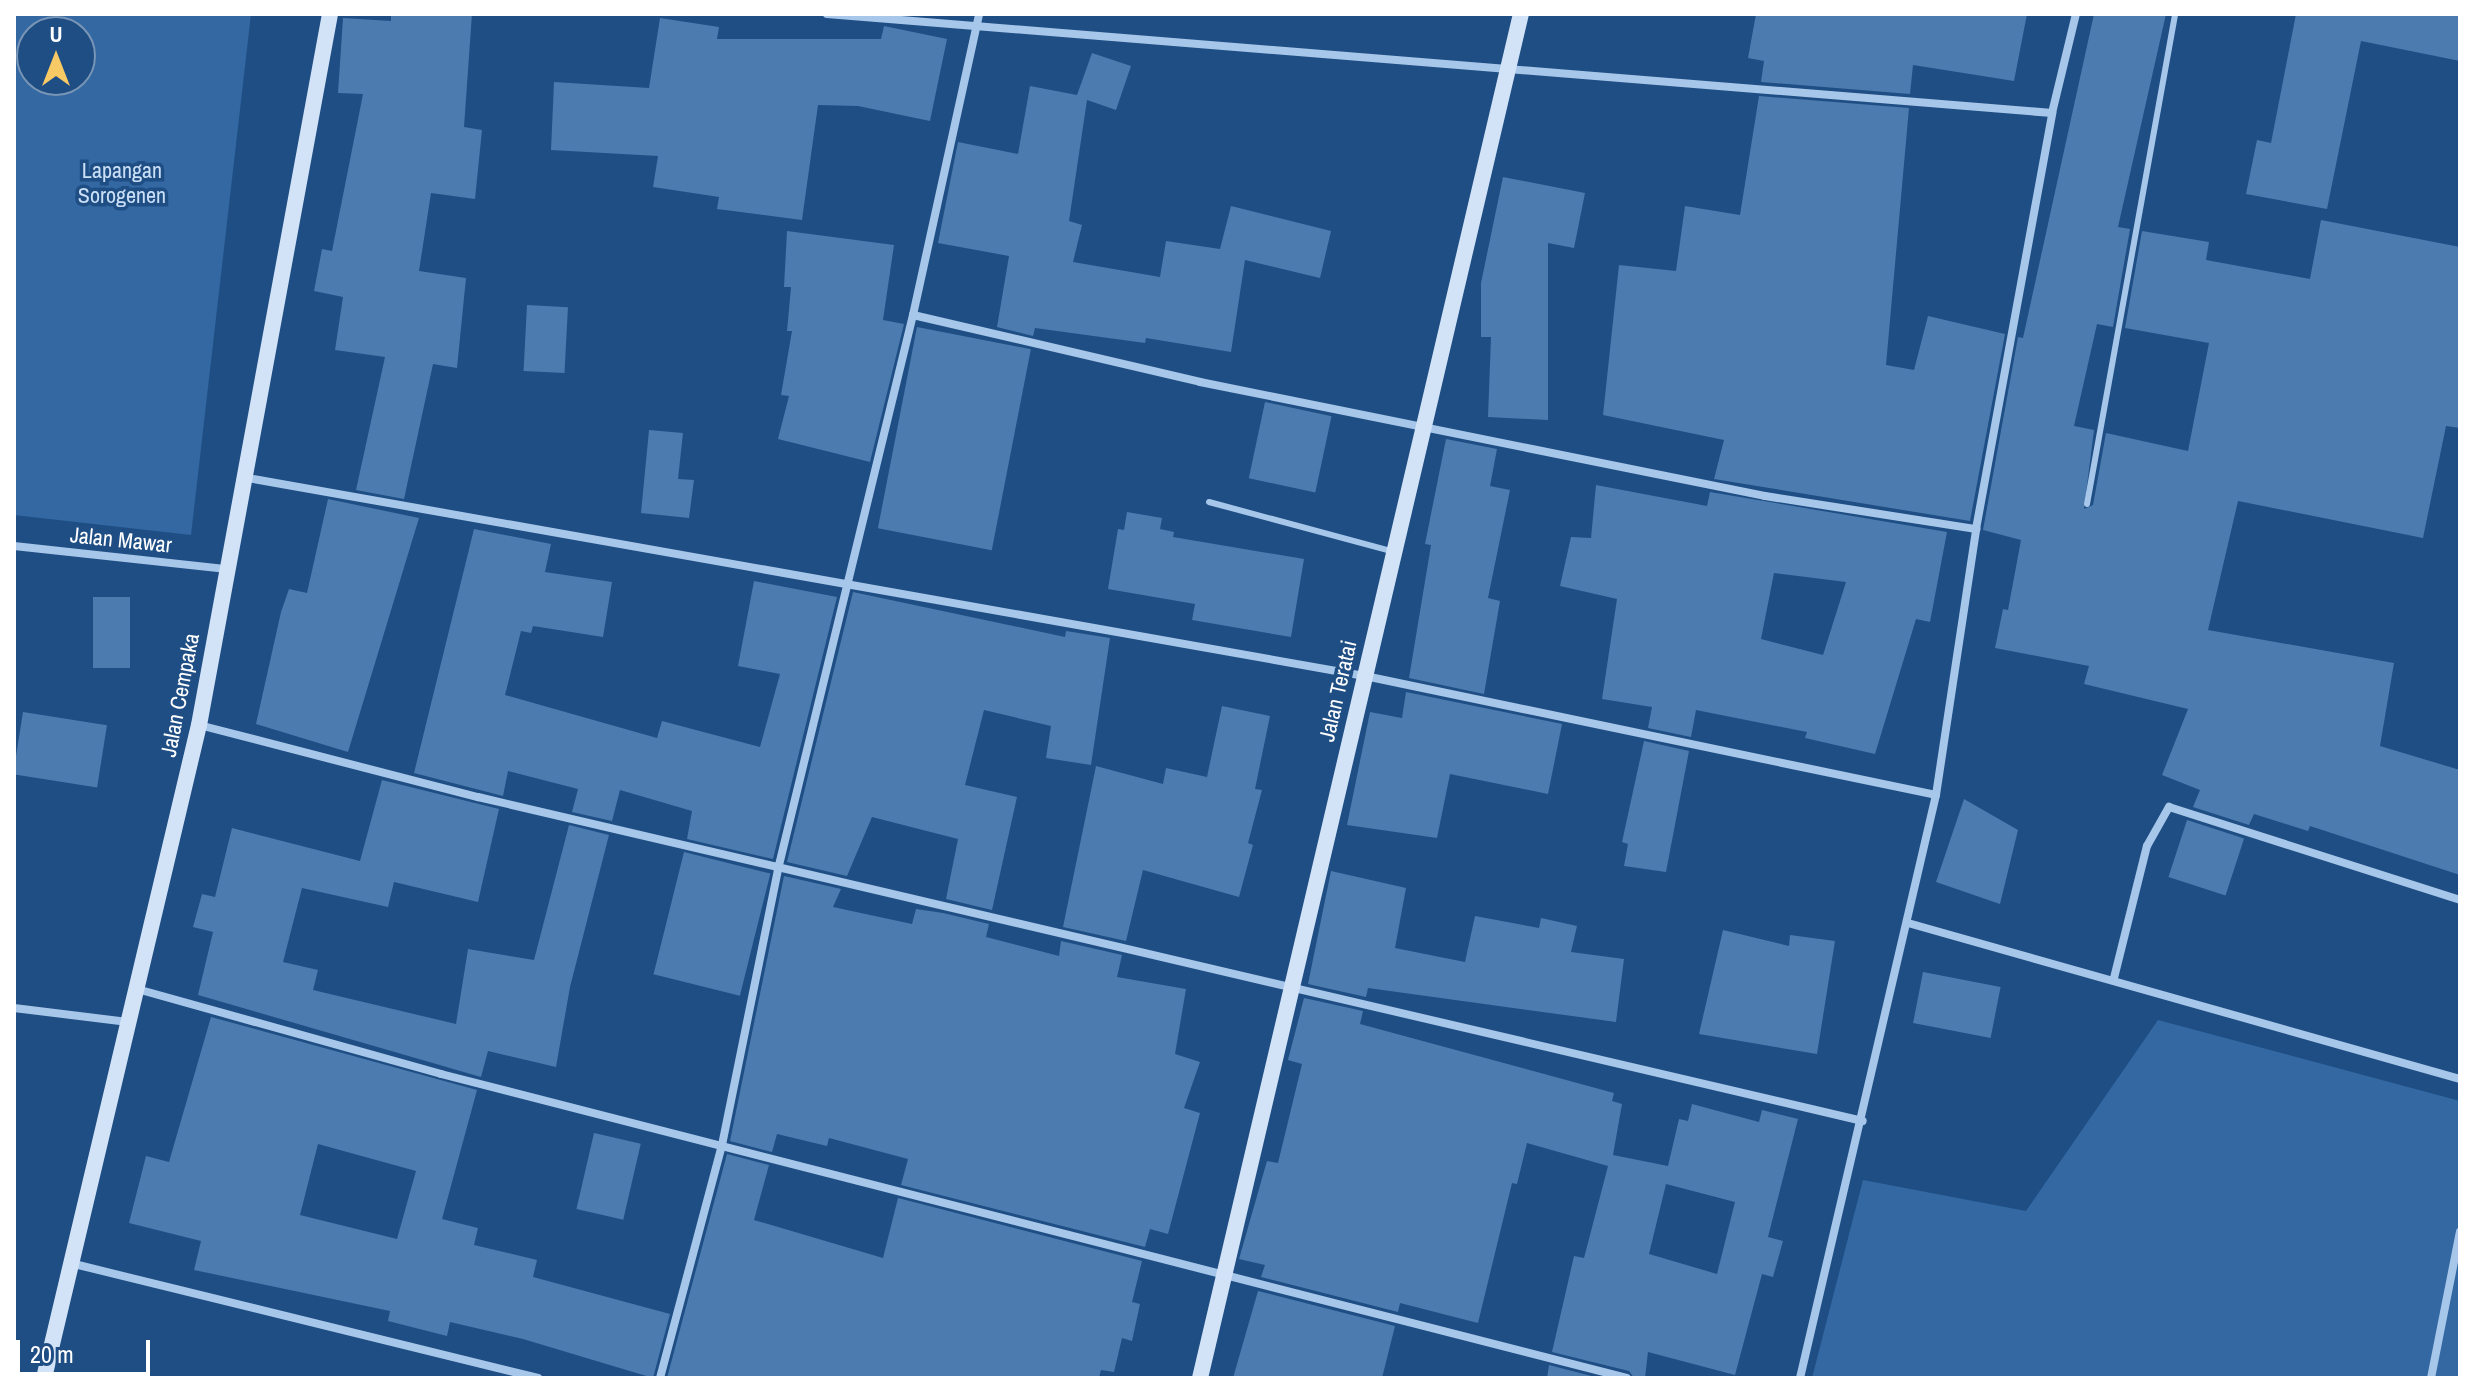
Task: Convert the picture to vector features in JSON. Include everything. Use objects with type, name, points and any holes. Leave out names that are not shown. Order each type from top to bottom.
[{"type":"street","name":"Jalan Cempaka","points":[[44,1378],[199,725],[242,476],[330,14]]},
{"type":"street","points":[[827,14],[1507,72],[2052,113]]},
{"type":"street","points":[[660,1378],[722,1145],[779,865],[913,315],[979,14]]},
{"type":"street","name":"Jalan Teratai","points":[[1200,1378],[1521,14]]},
{"type":"street","points":[[1800,1378],[1863,1121],[1936,795],[1976,529],[2052,113],[2076,14]]},
{"type":"street","points":[[913,315],[1200,382],[1424,424],[1765,496],[1976,529]]},
{"type":"street","points":[[242,476],[1365,676],[1936,795]]},
{"type":"street","name":"Jalan Mawar","points":[[14,546],[225,569]]},
{"type":"street","points":[[199,725],[478,797],[1863,1121]]},
{"type":"street","points":[[2114,978],[2147,846],[2169,807],[2460,900]]},
{"type":"street","points":[[1908,923],[2114,978],[2460,1079]]},
{"type":"street","points":[[136,989],[722,1145],[1627,1378]]},
{"type":"street","points":[[14,1008],[129,1022]]},
{"type":"street","points":[[2431,1378],[2460,1232]]},
{"type":"street","points":[[70,1262],[538,1378]]},
{"type":"lane","points":[[2087,504],[2175,14]]},
{"type":"lane","points":[[1209,502],[1394,552]]},
{"type":"green space","name":"Lapangan Sorogenen","points":[[14,14],[251,14],[191,535],[14,515]]},
{"type":"green space","points":[[2158,1020],[2460,1101],[2460,1378],[1812,1378],[1863,1180],[2026,1211]]},
{"type":"building","points":[[391,14],[472,14],[464,127],[482,130],[475,199],[431,193],[419,271],[466,278],[457,368],[433,364],[404,499],[356,490],[385,357],[335,350],[343,297],[314,291],[322,249],[332,251],[363,94],[338,93],[343,18],[391,21]]},
{"type":"building","points":[[1756,14],[2027,14],[2014,81],[1913,65],[1910,94],[1761,82],[1764,61],[1748,58]]},
{"type":"building","points":[[2094,14],[2166,14],[2118,227],[2130,229],[2113,327],[2097,324],[2074,426],[2094,430],[2084,509],[2093,505],[2106,433],[2188,451],[2209,343],[2125,328],[2142,231],[2209,242],[2206,260],[2310,279],[2321,220],[2460,247],[2460,428],[2446,426],[2423,538],[2238,501],[2208,630],[2394,663],[2380,746],[2460,770],[2460,875],[2310,826],[2308,831],[2254,814],[2249,825],[2193,807],[2200,790],[2162,775],[2188,709],[2084,684],[2089,666],[1995,648],[2003,609],[2008,610],[2021,540],[1983,530],[2018,337],[2023,338]]},
{"type":"building","points":[[2296,14],[2460,14],[2460,61],[2361,41],[2327,209],[2246,194],[2257,140],[2271,143]]},
{"type":"building","points":[[660,18],[719,27],[717,39],[881,39],[884,26],[947,39],[930,121],[858,106],[818,105],[802,220],[717,209],[719,197],[653,187],[658,156],[551,150],[554,82],[649,88]]},
{"type":"building","points":[[1092,53],[1131,66],[1116,110],[1087,100],[1069,221],[1082,225],[1073,262],[1160,277],[1166,241],[1220,249],[1231,206],[1331,231],[1320,278],[1245,260],[1231,352],[1146,338],[1145,343],[1035,328],[1033,336],[997,327],[1009,256],[938,243],[958,142],[1018,154],[1030,86],[1077,95]]},
{"type":"building","points":[[1759,96],[1909,108],[1886,365],[1914,370],[1928,316],[2005,334],[1970,521],[1714,479],[1724,440],[1603,415],[1619,265],[1676,271],[1685,206],[1740,215]]},
{"type":"building","points":[[1503,177],[1585,193],[1574,248],[1548,243],[1548,420],[1488,417],[1491,337],[1481,337],[1481,283]]},
{"type":"building","points":[[787,231],[894,245],[883,320],[904,324],[870,462],[778,439],[789,396],[781,395],[792,331],[787,331],[791,287],[784,287]]},
{"type":"building","points":[[527,305],[568,307],[564,373],[524,371]]},
{"type":"building","points":[[917,327],[1031,349],[992,550],[878,528]]},
{"type":"building","points":[[1265,402],[1332,416],[1315,492],[1249,478]]},
{"type":"building","points":[[649,430],[683,433],[678,479],[694,480],[689,518],[641,513]]},
{"type":"building","points":[[1446,439],[1497,449],[1490,486],[1510,490],[1488,598],[1500,601],[1484,694],[1409,678],[1431,545],[1425,544]]},
{"type":"building","points":[[1596,485],[1707,506],[1710,492],[1947,532],[1930,622],[1916,619],[1875,754],[1805,738],[1807,732],[1696,710],[1691,737],[1648,728],[1652,707],[1602,699],[1617,599],[1560,586],[1571,537],[1591,538]],"holes":[[[1774,573],[1846,582],[1823,655],[1761,639]]]},
{"type":"building","points":[[328,499],[419,518],[348,752],[256,724],[281,612],[289,589],[307,593]]},
{"type":"building","points":[[1127,512],[1162,518],[1160,529],[1174,532],[1173,537],[1304,559],[1291,637],[1192,620],[1195,604],[1108,589],[1118,529],[1124,530]]},
{"type":"building","points":[[474,529],[551,544],[545,572],[612,582],[603,637],[533,626],[531,633],[521,631],[505,695],[657,738],[662,721],[760,747],[780,674],[738,666],[754,581],[837,597],[773,859],[687,839],[692,811],[620,790],[612,821],[572,812],[578,789],[508,771],[503,796],[414,773]]},
{"type":"building","points":[[853,592],[1065,637],[1066,631],[1110,638],[1091,765],[1046,758],[1051,726],[984,710],[965,785],[1017,797],[992,910],[946,899],[958,839],[872,817],[847,876],[787,862]]},
{"type":"building","points":[[93,597],[130,597],[130,668],[93,668]]},
{"type":"building","points":[[1406,692],[1562,724],[1548,794],[1450,774],[1437,838],[1347,825],[1370,712],[1402,718]]},
{"type":"building","points":[[1222,706],[1270,716],[1255,789],[1262,790],[1248,843],[1253,845],[1239,897],[1143,870],[1126,941],[1063,927],[1096,766],[1163,784],[1166,768],[1207,777]]},
{"type":"building","points":[[23,712],[107,725],[97,788],[14,774]]},
{"type":"building","points":[[1644,741],[1689,751],[1666,872],[1624,866],[1628,844],[1622,842]]},
{"type":"building","points":[[382,780],[499,809],[478,902],[394,882],[388,907],[302,888],[283,962],[318,970],[313,990],[456,1024],[468,949],[534,960],[569,825],[609,835],[570,987],[556,1067],[488,1051],[481,1077],[198,995],[213,932],[193,927],[202,894],[215,897],[232,828],[360,861]]},
{"type":"building","points":[[1964,799],[2018,830],[2000,904],[1936,882]]},
{"type":"building","points":[[2187,820],[2244,839],[2226,896],[2168,877]]},
{"type":"building","points":[[684,852],[770,874],[740,996],[654,974]]},
{"type":"building","points":[[1331,871],[1406,888],[1395,948],[1465,962],[1475,916],[1539,928],[1541,918],[1577,926],[1571,952],[1624,959],[1616,1022],[1368,988],[1366,997],[1308,984]]},
{"type":"building","points":[[784,876],[841,889],[833,907],[912,924],[916,909],[943,913],[989,924],[986,937],[1059,956],[1061,941],[1122,955],[1117,977],[1186,989],[1175,1054],[1200,1062],[1184,1108],[1200,1113],[1168,1234],[1150,1229],[1145,1247],[901,1185],[908,1159],[829,1138],[827,1146],[777,1134],[772,1152],[730,1141]]},
{"type":"building","points":[[1723,930],[1789,946],[1790,935],[1835,941],[1817,1054],[1699,1034]]},
{"type":"building","points":[[1923,972],[2001,987],[1991,1038],[1913,1023]]},
{"type":"building","points":[[1304,998],[1363,1011],[1360,1024],[1614,1093],[1612,1101],[1622,1104],[1613,1155],[1668,1166],[1679,1119],[1688,1121],[1692,1104],[1759,1122],[1762,1110],[1798,1119],[1768,1237],[1783,1241],[1773,1277],[1762,1274],[1735,1375],[1648,1352],[1645,1378],[1634,1378],[1629,1371],[1552,1352],[1574,1256],[1584,1258],[1608,1166],[1527,1143],[1517,1184],[1512,1183],[1478,1323],[1400,1303],[1398,1312],[1261,1277],[1265,1265],[1239,1259],[1267,1161],[1278,1163],[1302,1064],[1288,1060]],"holes":[[[1666,1184],[1735,1202],[1717,1274],[1649,1254]]]},
{"type":"building","points":[[211,1017],[477,1090],[442,1219],[478,1228],[474,1245],[537,1260],[533,1277],[670,1314],[653,1378],[523,1339],[450,1322],[447,1336],[388,1321],[390,1311],[194,1270],[201,1241],[129,1223],[146,1156],[169,1162]],"holes":[[[318,1144],[416,1171],[397,1239],[300,1215]]]},
{"type":"building","points":[[594,1133],[641,1144],[623,1220],[576,1209]]},
{"type":"building","points":[[727,1154],[769,1165],[754,1220],[883,1258],[898,1198],[1142,1261],[1132,1302],[1140,1304],[1132,1341],[1122,1338],[1114,1372],[1101,1370],[1099,1378],[667,1378]]},
{"type":"building","points":[[1258,1291],[1395,1326],[1382,1378],[1233,1378]]},
{"type":"building","points":[[1549,1365],[1599,1378],[1547,1378]]}]
